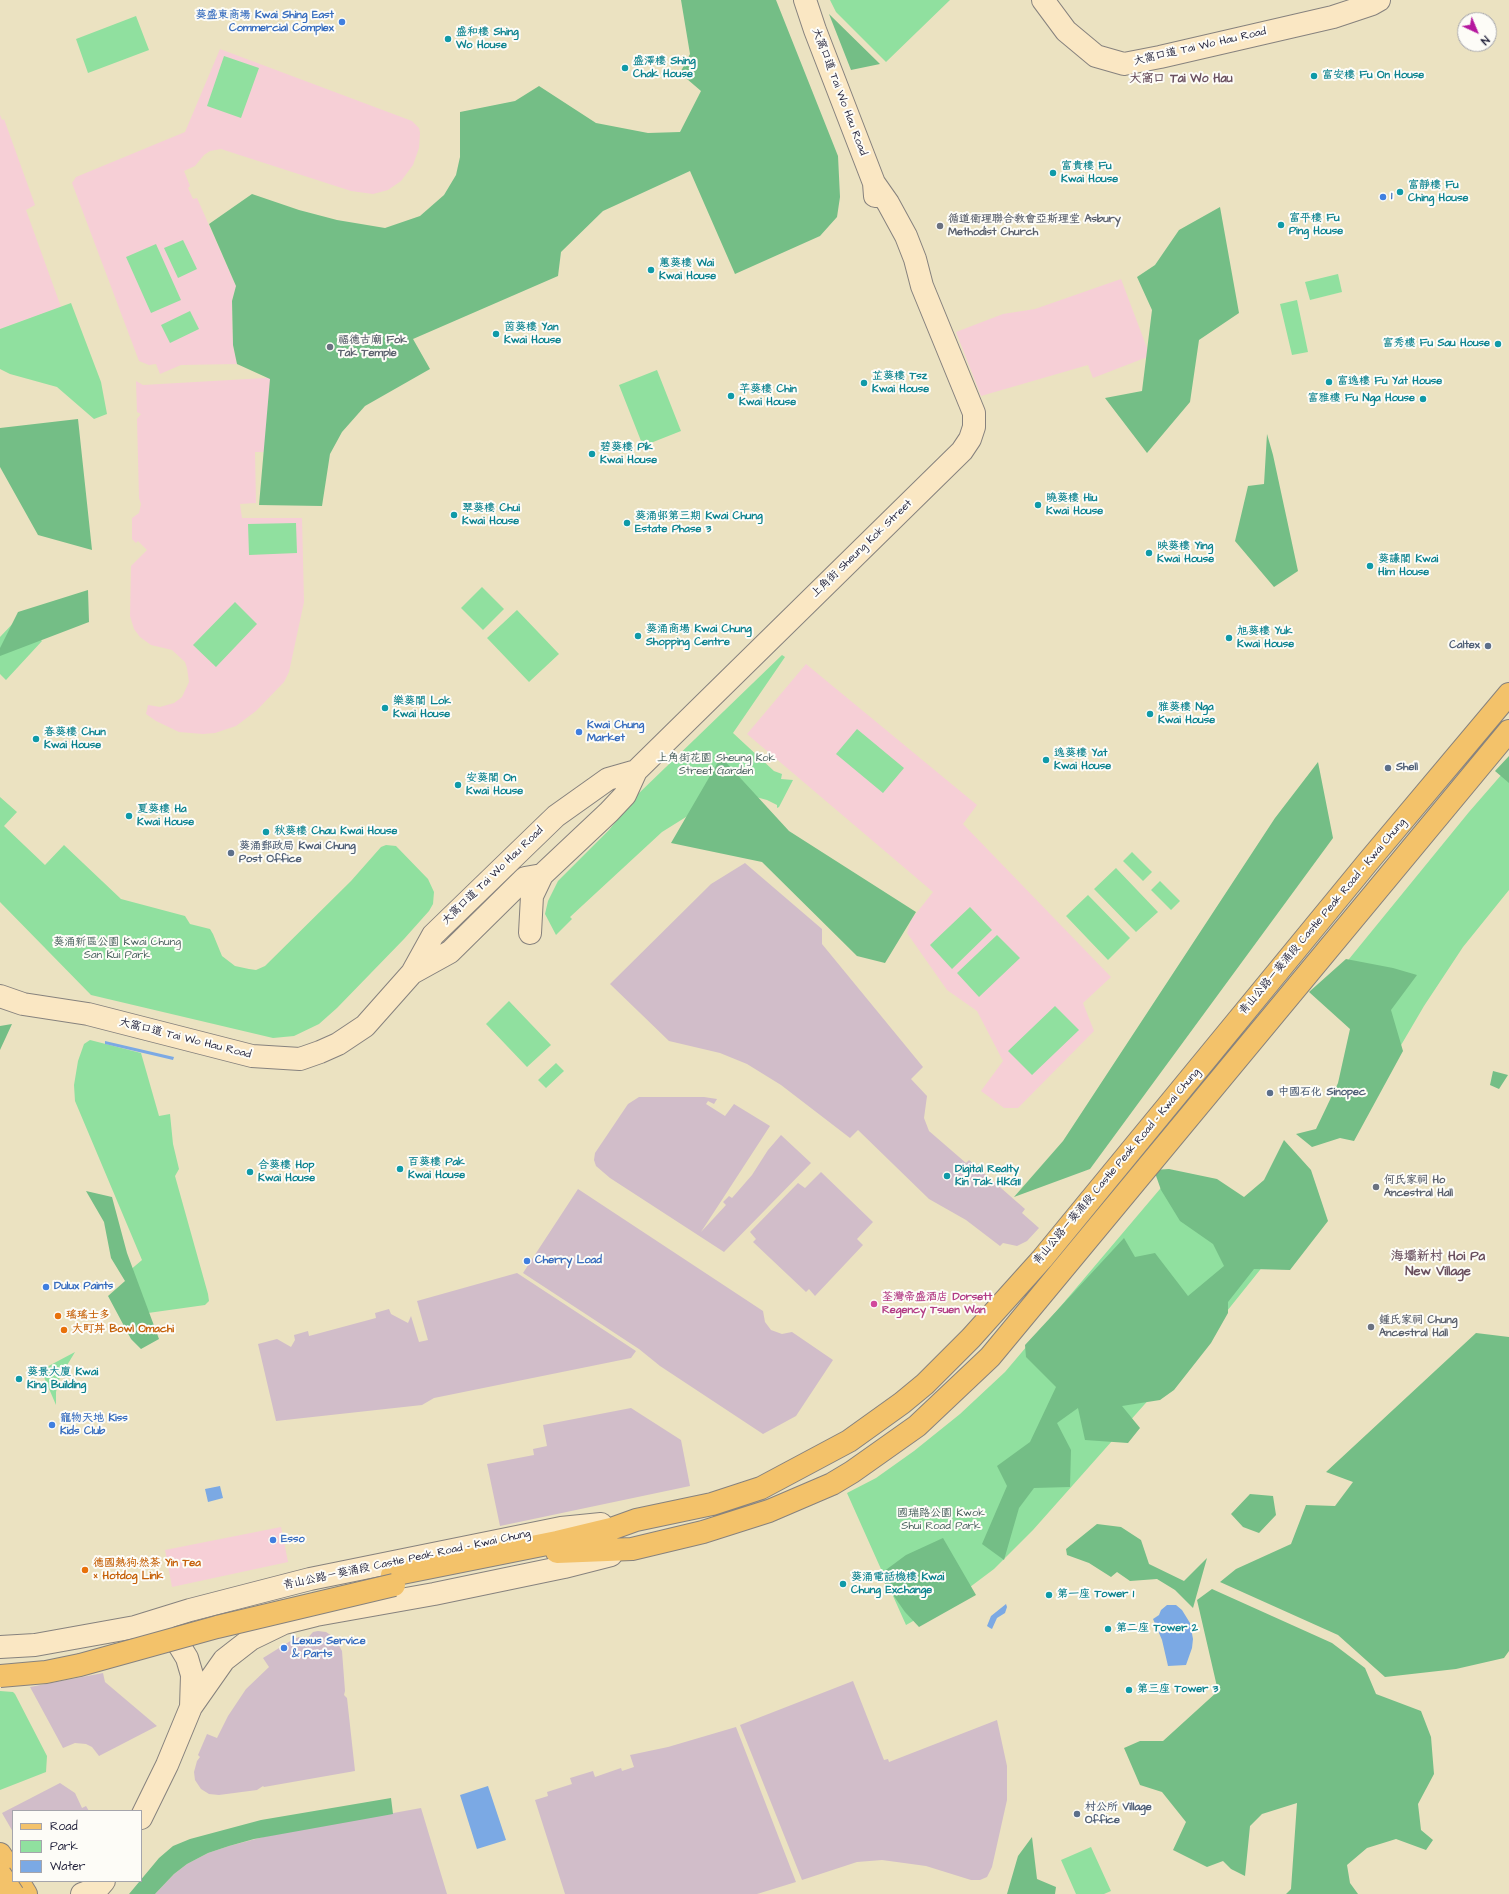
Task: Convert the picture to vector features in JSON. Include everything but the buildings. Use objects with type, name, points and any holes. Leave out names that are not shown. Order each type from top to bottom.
[{"type":"main road","name":"大窩口道 Tai Wo Hau Road","points":[[805,0],[815,30],[874,183],[888,203],[900,238]]},
{"type":"main road","name":"大窩口道 Tai Wo Hau Road","points":[[1043,0],[1066,31],[1096,56],[1124,64],[1333,17],[1372,4],[1379,0]]},
{"type":"main road","name":"上角街 Sheung Kok Street","points":[[609,812],[625,796],[636,771],[962,451],[970,439],[974,427],[974,414],[922,286],[915,259],[900,238]]},
{"type":"main road","name":"青山公路－葵涌段 Castle Peak Road – Kwai Chung","points":[[0,1647],[35,1645],[135,1626],[310,1579],[561,1528],[636,1520],[712,1504],[761,1488],[849,1441],[902,1403],[925,1384],[971,1338],[1042,1259],[1366,863],[1509,694]]},
{"type":"main road","name":"青山公路－葵涌段 Castle Peak Road – Kwai Chung","points":[[142,1816],[167,1765],[191,1707],[216,1670],[235,1650],[251,1639],[284,1623],[316,1615],[434,1594],[564,1567],[703,1532],[769,1512],[832,1484],[891,1445],[940,1406],[990,1357],[1509,731]]},
{"type":"main road","name":"大窩口道 Tai Wo Hau Road","points":[[0,996],[23,1004],[88,1014],[252,1056],[300,1059],[338,1044],[353,1035],[377,1013],[412,973],[433,935],[556,816],[588,791],[608,778],[636,771]]},
{"type":"main road","name":"大窩口道 Tai Wo Hau Road","points":[[412,973],[450,952],[525,878],[542,875],[609,812]]},
{"type":"main road","points":[[530,933],[532,896],[542,875]]},
{"type":"main road","name":"青山公路－葵涌段 Castle Peak Road – Kwai Chung","points":[[0,1666],[47,1662],[77,1656],[213,1618],[393,1580],[611,1529],[636,1520]]},
{"type":"main road","name":"青山公路－葵涌段 Castle Peak Road – Kwai Chung","points":[[0,1676],[46,1672],[80,1665],[393,1580],[558,1552],[632,1549]]},
{"type":"main road","name":"青山公路－葵涌段 Castle Peak Road – Kwai Chung","points":[[135,1626],[160,1633],[179,1645],[187,1658],[192,1675],[191,1707]]},
{"type":"main road","points":[[0,1854],[12,1872]]},
{"type":"main road","points":[[0,1874],[13,1894]]},
{"type":"main road","points":[[19,1882],[26,1894]]},
{"type":"shaded area","points":[[220,49],[412,121],[419,128],[419,148],[413,165],[401,181],[388,190],[373,194],[351,191],[221,149],[210,151],[204,155],[195,166],[184,171],[190,186],[188,188],[193,199],[197,198],[236,286],[232,301],[233,345],[237,364],[181,365],[160,374],[156,364],[149,365],[139,361],[72,183],[76,177],[185,132]]},
{"type":"shaded area","points":[[0,115],[2,120],[4,119],[35,205],[26,210],[61,307],[0,329]]},
{"type":"shaded area","points":[[1121,279],[1150,356],[1093,378],[1088,365],[981,396],[956,332],[1003,314],[1035,309]]},
{"type":"shaded area","points":[[277,373],[265,436],[265,452],[255,452],[256,503],[240,504],[242,518],[302,518],[304,602],[289,672],[284,682],[256,711],[236,726],[215,733],[203,734],[179,732],[156,721],[146,714],[148,705],[160,707],[174,703],[182,697],[189,682],[185,662],[172,650],[151,645],[140,637],[134,629],[130,616],[131,566],[147,550],[138,541],[136,543],[132,539],[132,518],[139,513],[141,504],[139,498],[137,419],[141,414],[137,412],[136,381],[143,385],[265,378]]},
{"type":"shaded area","points":[[806,664],[977,805],[963,824],[1111,977],[1083,1003],[1094,1031],[1018,1108],[1004,1108],[981,1091],[1003,1061],[977,1011],[947,990],[907,933],[911,920],[933,892],[747,734]]},
{"type":"shaded area","points":[[745,863],[822,929],[822,944],[923,1067],[911,1079],[927,1096],[924,1118],[929,1131],[966,1163],[969,1160],[1025,1209],[1022,1213],[1039,1228],[1027,1241],[1017,1246],[1003,1243],[1000,1246],[966,1220],[929,1199],[858,1130],[850,1138],[781,1085],[747,1064],[720,1053],[669,1041],[610,984],[711,884]]},
{"type":"shaded area","points":[[639,1097],[704,1097],[717,1099],[714,1104],[708,1101],[706,1104],[725,1116],[734,1104],[770,1126],[701,1232],[726,1205],[723,1202],[729,1196],[732,1198],[752,1175],[768,1150],[781,1135],[811,1163],[724,1252],[610,1178],[596,1166],[594,1160],[595,1153],[628,1104]]},
{"type":"shaded area","points":[[821,1172],[873,1222],[857,1239],[863,1245],[815,1296],[809,1289],[806,1292],[753,1242],[756,1239],[750,1232],[798,1183],[805,1188]]},
{"type":"shaded area","points":[[578,1189],[763,1311],[765,1322],[771,1330],[782,1334],[792,1332],[833,1360],[796,1416],[763,1434],[660,1366],[639,1349],[523,1273]]},
{"type":"shaded area","points":[[517,1273],[636,1351],[631,1358],[434,1398],[422,1405],[276,1421],[258,1344],[277,1339],[291,1347],[295,1340],[294,1335],[308,1331],[309,1336],[376,1318],[375,1313],[389,1309],[391,1314],[408,1323],[411,1316],[419,1342],[428,1340],[417,1301]]},
{"type":"shaded area","points":[[631,1408],[681,1440],[690,1486],[500,1526],[487,1464],[534,1455],[533,1449],[547,1446],[543,1425]]},
{"type":"shaded area","name":"Esso","points":[[281,1527],[288,1562],[172,1587],[165,1550]]},
{"type":"shaded area","points":[[313,1632],[326,1632],[335,1638],[342,1651],[344,1695],[347,1698],[355,1771],[263,1786],[257,1790],[219,1795],[209,1794],[201,1789],[195,1780],[194,1772],[197,1761],[200,1757],[198,1755],[207,1734],[217,1738],[228,1716],[246,1689],[269,1667],[263,1658],[299,1637],[304,1642]]},
{"type":"shaded area","points":[[103,1673],[105,1682],[157,1726],[99,1756],[92,1747],[86,1744],[75,1743],[63,1748],[30,1687]]},
{"type":"shaded area","points":[[853,1681],[884,1760],[888,1759],[889,1762],[997,1720],[1007,1766],[1007,1800],[992,1867],[987,1877],[980,1880],[971,1880],[926,1866],[882,1860],[857,1862],[802,1880],[740,1725]]},
{"type":"shaded area","points":[[736,1727],[796,1882],[757,1894],[565,1894],[535,1800],[548,1796],[547,1792],[572,1784],[570,1778],[593,1771],[595,1777],[621,1768],[622,1771],[634,1767],[630,1755],[668,1747]]},
{"type":"shaded area","points":[[60,1783],[75,1793],[82,1808],[86,1806],[88,1810],[12,1810],[12,1830],[2,1813]]},
{"type":"shaded area","points":[[421,1808],[447,1894],[155,1894],[174,1874],[187,1864],[208,1853],[229,1846],[267,1836]]},
{"type":"green space","points":[[681,0],[776,0],[838,156],[840,197],[837,217],[820,236],[735,274],[690,171],[603,211],[561,252],[558,276],[413,339],[430,369],[365,406],[342,432],[330,454],[322,506],[259,505],[270,379],[237,364],[233,345],[232,301],[236,286],[209,224],[252,194],[299,210],[337,220],[385,228],[420,216],[444,195],[456,175],[460,157],[460,112],[515,101],[539,86],[596,123],[648,133],[680,132],[701,91],[680,73],[690,54]]},
{"type":"green space","points":[[830,0],[950,0],[886,62],[836,12]]},
{"type":"green space","points":[[829,14],[880,64],[851,70]]},
{"type":"green space","points":[[136,16],[149,50],[88,73],[76,39]]},
{"type":"green space","points":[[224,56],[259,68],[241,118],[207,106]]},
{"type":"green space","points":[[1220,207],[1239,313],[1199,340],[1190,402],[1147,453],[1105,398],[1142,391],[1152,310],[1137,277],[1155,265],[1179,230]]},
{"type":"green space","points":[[183,240],[197,269],[178,278],[164,248]]},
{"type":"green space","points":[[156,244],[181,300],[151,313],[126,257]]},
{"type":"green space","points":[[1338,274],[1342,292],[1310,300],[1305,282]]},
{"type":"green space","points":[[1297,300],[1308,352],[1292,355],[1280,304]]},
{"type":"green space","points":[[71,303],[101,382],[107,414],[94,419],[57,387],[10,374],[0,369],[0,329]]},
{"type":"green space","points":[[190,311],[199,329],[170,343],[161,325]]},
{"type":"green space","points":[[657,370],[681,431],[643,446],[619,385]]},
{"type":"green space","points":[[78,419],[92,550],[38,535],[0,467],[0,428]]},
{"type":"green space","points":[[1267,434],[1273,455],[1298,571],[1274,587],[1235,541],[1248,486],[1264,484]]},
{"type":"green space","points":[[296,523],[297,553],[249,555],[248,524]]},
{"type":"green space","points":[[482,587],[504,609],[483,630],[461,608]]},
{"type":"green space","points":[[88,590],[89,622],[0,656],[0,648],[18,612]]},
{"type":"green space","points":[[235,602],[257,624],[216,667],[193,645]]},
{"type":"green space","points":[[517,610],[559,654],[529,682],[487,638]]},
{"type":"green space","points":[[18,618],[42,641],[6,680],[0,674],[0,637]]},
{"type":"green space","name":"上角街花園 Sheung Kok Street Garden","points":[[782,655],[785,657],[733,733],[774,771],[782,774],[781,779],[793,780],[779,807],[777,808],[777,805],[767,800],[752,796],[710,802],[662,832],[570,917],[572,919],[556,935],[545,914],[548,901],[558,881],[609,830],[637,795]]},
{"type":"green space","points":[[857,729],[904,768],[883,793],[836,754]]},
{"type":"green space","points":[[1509,756],[1509,783],[1495,771]]},
{"type":"green space","points":[[721,757],[789,831],[916,912],[885,963],[857,956],[762,862],[671,843]]},
{"type":"green space","points":[[1318,762],[1333,838],[1090,1169],[1014,1197],[1063,1141],[1275,818]]},
{"type":"green space","points":[[1509,766],[1509,890],[1463,947],[1424,1006],[1397,1052],[1327,986],[1469,812]]},
{"type":"green space","name":"葵涌新區公園 Kwai Chung San Kui Park","points":[[0,797],[17,812],[4,826],[45,865],[64,845],[121,899],[185,916],[190,924],[210,929],[222,956],[235,966],[256,970],[265,966],[351,881],[381,847],[386,845],[396,846],[428,879],[434,892],[433,904],[429,911],[404,939],[337,1008],[319,1024],[294,1036],[273,1038],[91,995],[0,902]]},
{"type":"green space","points":[[1132,852],[1152,872],[1143,881],[1123,861]]},
{"type":"green space","points":[[1116,868],[1158,912],[1136,932],[1094,889]]},
{"type":"green space","points":[[1160,881],[1180,901],[1171,910],[1151,890]]},
{"type":"green space","points":[[1088,895],[1130,938],[1108,960],[1066,916]]},
{"type":"green space","points":[[970,907],[992,930],[952,969],[930,945]]},
{"type":"green space","points":[[997,935],[1020,958],[979,997],[957,973]]},
{"type":"green space","points":[[1346,959],[1393,968],[1417,975],[1391,1010],[1403,1051],[1354,1141],[1340,1138],[1312,1147],[1296,1134],[1316,1129],[1338,1083],[1350,1029],[1309,992]]},
{"type":"green space","points":[[509,1001],[551,1045],[527,1067],[486,1024]]},
{"type":"green space","points":[[1055,1006],[1079,1030],[1032,1075],[1008,1051]]},
{"type":"green space","points":[[12,1024],[0,1050],[0,1026]]},
{"type":"green space","points":[[90,1040],[141,1053],[159,1116],[170,1114],[173,1144],[179,1169],[175,1176],[208,1294],[209,1301],[205,1305],[148,1313],[129,1271],[142,1260],[75,1101],[74,1085],[78,1061],[84,1044]]},
{"type":"green space","points":[[556,1063],[564,1071],[546,1088],[538,1080]]},
{"type":"green space","points":[[1493,1071],[1508,1075],[1499,1089],[1490,1085]]},
{"type":"green space","points":[[1284,1140],[1311,1170],[1328,1221],[1290,1270],[1254,1269],[1228,1302],[1228,1313],[1211,1343],[1174,1390],[1160,1400],[1122,1406],[1140,1428],[1128,1443],[1085,1440],[1078,1408],[1057,1423],[1071,1450],[1070,1487],[1034,1488],[1019,1508],[1004,1560],[982,1544],[1007,1486],[997,1466],[1030,1442],[1056,1387],[1026,1357],[1025,1345],[1124,1238],[1135,1257],[1155,1253],[1188,1296],[1224,1266],[1213,1244],[1180,1221],[1161,1190],[1154,1170],[1169,1169],[1217,1179],[1244,1197],[1264,1180]]},
{"type":"green space","name":"國瑞路公園 Kwok Shui Road Park","points":[[1171,1176],[1280,1245],[1223,1316],[1033,1530],[994,1569],[958,1596],[906,1625],[847,1493],[876,1478],[914,1451],[960,1414],[1005,1372]]},
{"type":"green space","points":[[86,1191],[112,1197],[127,1253],[159,1339],[141,1349],[131,1339],[108,1296],[125,1281],[111,1258],[104,1222]]},
{"type":"green space","points":[[1476,1333],[1509,1337],[1509,1651],[1504,1658],[1456,1669],[1385,1677],[1338,1635],[1220,1582],[1236,1569],[1291,1544],[1306,1505],[1335,1506],[1353,1482],[1326,1472]]},
{"type":"green space","points":[[75,1352],[60,1377],[56,1392],[56,1405],[41,1370]]},
{"type":"green space","points":[[1250,1494],[1273,1496],[1276,1515],[1259,1533],[1243,1527],[1231,1514]]},
{"type":"green space","points":[[1097,1524],[1121,1527],[1141,1540],[1149,1564],[1184,1581],[1207,1558],[1193,1608],[1175,1590],[1157,1579],[1130,1581],[1117,1572],[1111,1577],[1089,1563],[1067,1555],[1066,1549]]},
{"type":"green space","points":[[943,1538],[976,1595],[919,1627],[905,1612],[879,1575],[906,1555]]},
{"type":"green space","points":[[1212,1589],[1332,1643],[1365,1668],[1376,1694],[1421,1711],[1431,1737],[1434,1774],[1418,1804],[1421,1830],[1433,1840],[1426,1850],[1396,1839],[1367,1848],[1347,1865],[1350,1883],[1358,1894],[1286,1894],[1291,1889],[1297,1803],[1262,1814],[1250,1826],[1245,1876],[1231,1869],[1223,1861],[1207,1867],[1173,1850],[1186,1822],[1162,1792],[1140,1785],[1124,1748],[1140,1741],[1163,1741],[1218,1691],[1197,1600]]},
{"type":"green space","points":[[0,1691],[13,1692],[15,1694],[47,1756],[46,1772],[0,1790]]},
{"type":"green space","points":[[391,1798],[393,1814],[254,1839],[229,1846],[208,1853],[187,1864],[174,1874],[155,1894],[129,1894],[139,1882],[142,1882],[142,1878],[159,1858],[173,1846],[190,1839],[261,1820]]},
{"type":"green space","points":[[1032,1837],[1037,1879],[1056,1887],[1055,1894],[1007,1894],[1018,1856]]},
{"type":"green space","points":[[1091,1847],[1111,1891],[1104,1894],[1076,1894],[1061,1860]]},
{"type":"water","points":[[105,1041],[174,1057],[173,1060],[105,1044]]},
{"type":"water","points":[[220,1486],[223,1498],[208,1502],[205,1489]]},
{"type":"water","points":[[1006,1604],[1007,1607],[1005,1613],[997,1618],[992,1629],[987,1626],[991,1616]]},
{"type":"water","points":[[1167,1605],[1176,1605],[1182,1610],[1190,1623],[1193,1639],[1192,1648],[1186,1665],[1168,1666],[1162,1640],[1153,1619],[1159,1615],[1161,1610]]},
{"type":"water","points":[[488,1786],[506,1840],[477,1849],[460,1795]]},
{"type":"place","name":"葵盛東商場 Kwai Shing East Commercial Complex","points":[[342,22]]},
{"type":"place","name":"盛和樓 Shing Wo House","points":[[448,39]]},
{"type":"place","name":"盛澤樓 Shing Chak House","points":[[625,68]]},
{"type":"place","name":"富安樓 Fu On House","points":[[1314,76]]},
{"type":"place","name":"富貴樓 Fu Kwai House","points":[[1053,173]]},
{"type":"place","name":"富靜樓 Fu Ching House","points":[[1400,192]]},
{"type":"place","name":"1","points":[[1383,197]]},
{"type":"place","name":"富平樓 Fu Ping House","points":[[1281,225]]},
{"type":"place","name":"循道衛理聯合教會亞斯理堂 Asbury Methodist Church","points":[[940,226]]},
{"type":"place","name":"蕙葵樓 Wai Kwai House","points":[[651,270]]},
{"type":"place","name":"茵葵樓 Yan Kwai House","points":[[496,334]]},
{"type":"place","name":"富秀樓 Fu Sau House","points":[[1498,344]]},
{"type":"place","name":"福德古廟 Fok Tak Temple","points":[[330,347]]},
{"type":"place","name":"富逸樓 Fu Yat House","points":[[1329,382]]},
{"type":"place","name":"芷葵樓 Tsz Kwai House","points":[[864,383]]},
{"type":"place","name":"芊葵樓 Chin Kwai House","points":[[731,396]]},
{"type":"place","name":"富雅樓 Fu Nga House","points":[[1423,399]]},
{"type":"place","name":"碧葵樓 Pik Kwai House","points":[[592,454]]},
{"type":"place","name":"曉葵樓 Hiu Kwai House","points":[[1038,505]]},
{"type":"place","name":"翠葵樓 Chui Kwai House","points":[[454,515]]},
{"type":"place","name":"葵涌邨第三期 Kwai Chung Estate Phase 3","points":[[627,523]]},
{"type":"place","name":"映葵樓 Ying Kwai House","points":[[1149,553]]},
{"type":"place","name":"葵謙閣 Kwai Him House","points":[[1370,566]]},
{"type":"place","name":"葵涌商場 Kwai Chung Shopping Centre","points":[[638,636]]},
{"type":"place","name":"旭葵樓 Yuk Kwai House","points":[[1229,638]]},
{"type":"place","name":"Caltex","points":[[1488,646]]},
{"type":"place","name":"樂葵閣 Lok Kwai House","points":[[385,708]]},
{"type":"place","name":"雅葵樓 Nga Kwai House","points":[[1150,714]]},
{"type":"place","name":"Kwai Chung Market","points":[[579,732]]},
{"type":"place","name":"春葵樓 Chun Kwai House","points":[[36,739]]},
{"type":"place","name":"逸葵樓 Yat Kwai House","points":[[1046,760]]},
{"type":"place","name":"Shell","points":[[1388,768]]},
{"type":"place","name":"安葵閣 On Kwai House","points":[[458,785]]},
{"type":"place","name":"夏葵樓 Ha Kwai House","points":[[129,816]]},
{"type":"place","name":"秋葵樓 Chau Kwai House","points":[[266,832]]},
{"type":"place","name":"葵涌郵政局 Kwai Chung Post Office","points":[[231,853]]},
{"type":"place","name":"中國石化 Sinopec","points":[[1270,1093]]},
{"type":"place","name":"百葵樓 Pak Kwai House","points":[[400,1169]]},
{"type":"place","name":"合葵樓 Hop Kwai House","points":[[250,1172]]},
{"type":"place","name":"Digital Realty Kin Tak HKG11","points":[[947,1176]]},
{"type":"place","name":"何氏家祠 Ho Ancestral Hall","points":[[1376,1187]]},
{"type":"place","name":"Cherry Load","points":[[527,1261]]},
{"type":"place","name":"Dulux Paints","points":[[46,1287]]},
{"type":"place","name":"荃灣帝盛酒店 Dorsett Regency Tsuen Wan","points":[[874,1304]]},
{"type":"place","name":"瑤瑤士多","points":[[58,1316]]},
{"type":"place","name":"鍾氏家祠 Chung Ancestral Hall","points":[[1371,1327]]},
{"type":"place","name":"大町丼 Bowl Omachi","points":[[64,1330]]},
{"type":"place","name":"葵景大廈 Kwai King Building","points":[[19,1379]]},
{"type":"place","name":"寵物天地 Kiss Kids Club","points":[[52,1425]]},
{"type":"place","name":"Esso","points":[[273,1540]]},
{"type":"place","name":"德國熱狗·然茶 Yin Tea × Hotdog Link","points":[[85,1570]]},
{"type":"place","name":"葵涌電話機樓 Kwai Chung Exchange","points":[[843,1584]]},
{"type":"place","name":"第一座 Tower 1","points":[[1049,1595]]},
{"type":"place","name":"第二座 Tower 2","points":[[1108,1629]]},
{"type":"place","name":"Lexus Service & Parts","points":[[284,1648]]},
{"type":"place","name":"第三座 Tower 3","points":[[1129,1690]]},
{"type":"place","name":"村公所 Village Office","points":[[1077,1814]]},
{"type":"district","name":"大窩口 Tai Wo Hau","points":[[1181,79]]},
{"type":"district","name":"海壩新村 Hoi Pa New Village","points":[[1438,1264]]}]
